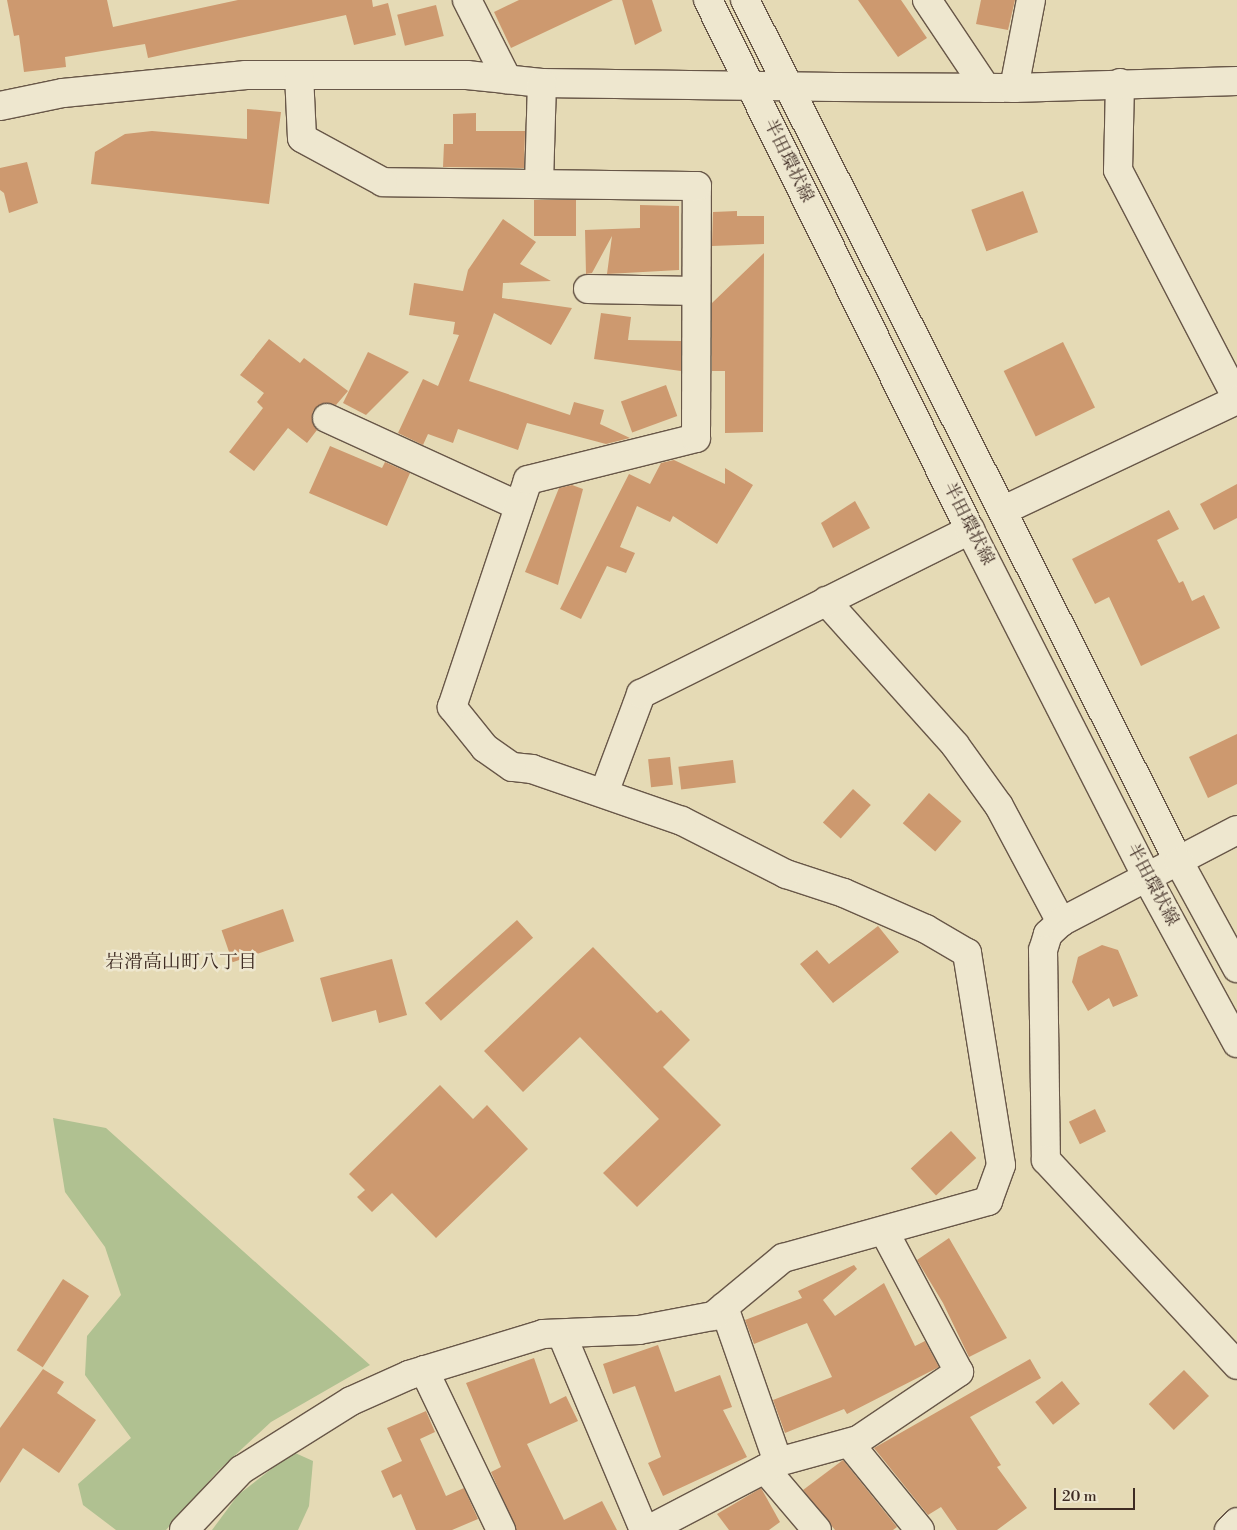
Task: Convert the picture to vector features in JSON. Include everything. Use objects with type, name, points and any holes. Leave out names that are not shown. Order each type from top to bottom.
[{"type":"street","points":[[467,0],[507,79]]},
{"type":"street","name":"半田環状線","points":[[708,0],[970,530],[1147,878],[1237,1044]]},
{"type":"street","name":"半田環状線","points":[[745,0],[1004,510],[1179,862],[1237,968]]},
{"type":"street","points":[[927,0],[986,88]]},
{"type":"street","points":[[1014,88],[1031,0]]},
{"type":"street","points":[[184,1530],[241,1470],[295,1434],[351,1401],[424,1370],[543,1334],[562,1335],[639,1330],[713,1316],[783,1258],[885,1233],[988,1201],[1001,1165],[967,953],[926,928],[844,893],[786,874],[682,821],[532,769],[512,767],[485,748],[452,707],[528,480],[696,438],[697,186],[383,182],[302,138],[299,75]]},
{"type":"street","points":[[0,102],[176,79],[299,75],[466,75],[542,83],[986,88],[1237,81]]},
{"type":"street","points":[[539,183],[542,83]]},
{"type":"street","points":[[1004,510],[1237,399],[1118,170],[1120,83]]},
{"type":"street","points":[[588,289],[696,291]]},
{"type":"street","points":[[327,418],[519,506]]},
{"type":"street","points":[[604,793],[641,694],[970,530]]},
{"type":"street","points":[[826,601],[954,745],[1000,806],[1061,922]]},
{"type":"street","points":[[1237,830],[1061,922],[1048,934],[1043,950],[1046,1160],[1237,1365]]},
{"type":"street","points":[[648,1530],[772,1466],[849,1443],[959,1372],[885,1233]]},
{"type":"street","points":[[724,1307],[772,1466],[817,1530]]},
{"type":"street","points":[[562,1335],[644,1530]]},
{"type":"street","points":[[424,1370],[501,1530]]},
{"type":"street","points":[[849,1443],[920,1530]]},
{"type":"street","points":[[1229,1530],[1237,1522]]},
{"type":"green space","points":[[53,1118],[106,1128],[370,1365],[271,1422],[218,1471],[166,1530],[116,1530],[83,1505],[78,1484],[131,1438],[85,1375],[87,1336],[121,1295],[105,1247],[65,1192]]},
{"type":"green space","points":[[293,1452],[313,1461],[309,1506],[298,1530],[212,1530],[238,1495]]},
{"type":"building","points":[[7,0],[107,0],[113,27],[238,0],[372,0],[373,7],[388,3],[396,35],[354,45],[346,15],[148,58],[145,44],[65,57],[66,67],[24,72],[19,35],[14,36]]},
{"type":"building","points":[[519,0],[613,0],[511,48],[494,12]]},
{"type":"building","points":[[622,0],[652,0],[662,31],[635,45]]},
{"type":"building","points":[[858,0],[901,0],[927,38],[898,57]]},
{"type":"building","points":[[981,0],[1015,0],[1008,30],[976,24]]},
{"type":"building","points":[[436,5],[444,36],[405,46],[397,15]]},
{"type":"building","points":[[247,109],[281,112],[269,204],[91,184],[95,152],[125,134],[152,131],[247,139]]},
{"type":"building","points":[[476,113],[476,131],[525,131],[524,168],[443,167],[444,144],[453,144],[453,114]]},
{"type":"building","points":[[27,162],[38,203],[9,213],[4,193],[0,190],[0,168]]},
{"type":"building","points":[[1023,191],[1038,232],[986,251],[971,210]]},
{"type":"building","points":[[534,200],[576,200],[576,236],[534,236]]},
{"type":"building","points":[[640,205],[679,206],[679,270],[607,274],[612,236],[592,273],[586,274],[585,230],[640,228]]},
{"type":"building","points":[[737,211],[737,216],[764,216],[764,244],[712,246],[713,212]]},
{"type":"building","points":[[503,219],[536,242],[520,264],[551,281],[503,283],[502,298],[572,308],[551,345],[494,313],[469,381],[570,415],[574,402],[604,410],[600,424],[630,438],[606,444],[527,423],[518,450],[458,429],[453,443],[428,434],[423,445],[398,433],[423,379],[438,386],[459,335],[453,334],[455,322],[409,315],[414,283],[463,291],[468,270]]},
{"type":"building","points":[[764,253],[763,432],[725,433],[725,371],[712,371],[712,303]]},
{"type":"building","points":[[601,313],[631,317],[628,340],[681,341],[681,371],[594,359]]},
{"type":"building","points":[[269,339],[300,363],[304,358],[348,391],[336,405],[325,403],[313,411],[312,420],[317,430],[307,443],[288,428],[254,471],[229,452],[263,408],[257,402],[264,393],[240,375]]},
{"type":"building","points":[[1063,342],[1095,408],[1036,437],[1004,371]]},
{"type":"building","points":[[368,352],[409,372],[366,415],[343,403]]},
{"type":"building","points":[[666,385],[677,416],[632,432],[621,401]]},
{"type":"building","points":[[330,446],[382,468],[385,462],[410,473],[387,526],[309,493]]},
{"type":"building","points":[[674,460],[725,484],[725,468],[753,485],[717,544],[673,516],[670,522],[637,506],[620,547],[635,553],[626,573],[607,566],[581,619],[560,609],[629,474],[650,484],[661,463]]},
{"type":"building","points":[[1237,484],[1237,518],[1214,530],[1200,504]]},
{"type":"building","points":[[572,485],[583,489],[558,585],[525,572],[559,488]]},
{"type":"building","points":[[855,501],[870,528],[833,548],[821,523]]},
{"type":"building","points":[[1169,510],[1179,529],[1157,540],[1179,583],[1183,581],[1192,601],[1204,595],[1220,628],[1141,666],[1109,597],[1095,604],[1072,559]]},
{"type":"building","points":[[1237,734],[1237,784],[1208,798],[1189,757]]},
{"type":"building","points":[[670,757],[673,785],[651,787],[648,759]]},
{"type":"building","points":[[733,760],[736,783],[681,790],[678,767]]},
{"type":"building","points":[[853,789],[871,805],[841,839],[823,822]]},
{"type":"building","points":[[929,793],[961,821],[935,851],[903,823]]},
{"type":"building","points":[[283,909],[294,941],[233,962],[222,930]]},
{"type":"building","points":[[517,920],[533,938],[441,1021],[425,1003]]},
{"type":"building","points":[[878,926],[899,952],[833,1003],[800,964],[817,950],[829,964]]},
{"type":"building","points":[[1102,945],[1118,950],[1138,996],[1113,1007],[1109,998],[1088,1011],[1072,982],[1078,957]]},
{"type":"building","points":[[593,947],[657,1013],[661,1010],[690,1040],[663,1067],[721,1125],[637,1207],[603,1173],[659,1119],[580,1037],[523,1092],[484,1051]]},
{"type":"building","points":[[392,959],[407,1015],[379,1023],[376,1010],[332,1022],[320,978]]},
{"type":"building","points":[[440,1085],[473,1119],[487,1105],[528,1149],[436,1238],[392,1193],[372,1212],[357,1197],[365,1190],[349,1174]]},
{"type":"building","points":[[1095,1109],[1106,1131],[1080,1144],[1069,1122]]},
{"type":"building","points":[[951,1131],[976,1158],[936,1196],[911,1169]]},
{"type":"building","points":[[949,1238],[1007,1338],[969,1357],[943,1303],[917,1260]]},
{"type":"building","points":[[854,1265],[857,1269],[823,1300],[835,1316],[884,1283],[915,1346],[925,1341],[939,1367],[847,1414],[844,1409],[785,1433],[773,1400],[832,1377],[807,1323],[754,1344],[745,1320],[802,1298],[798,1291]]},
{"type":"building","points":[[63,1279],[89,1296],[43,1367],[17,1350]]},
{"type":"building","points":[[658,1345],[675,1392],[720,1375],[732,1407],[723,1410],[747,1457],[663,1496],[648,1463],[661,1457],[635,1386],[613,1394],[603,1364]]},
{"type":"building","points":[[534,1358],[550,1404],[566,1396],[578,1421],[527,1444],[564,1520],[602,1501],[617,1530],[516,1530],[491,1472],[501,1467],[466,1383]]},
{"type":"building","points":[[1030,1359],[1041,1378],[970,1417],[1001,1465],[997,1467],[1027,1508],[997,1530],[957,1530],[941,1507],[928,1515],[874,1448]]},
{"type":"building","points":[[43,1369],[64,1382],[57,1393],[96,1420],[59,1473],[23,1448],[0,1483],[0,1428]]},
{"type":"building","points":[[1184,1370],[1209,1396],[1174,1430],[1149,1404]]},
{"type":"building","points":[[1062,1381],[1080,1404],[1053,1425],[1035,1402]]},
{"type":"building","points":[[426,1411],[435,1432],[420,1439],[446,1496],[464,1488],[478,1519],[452,1530],[416,1530],[401,1494],[393,1498],[381,1471],[402,1461],[387,1428]]},
{"type":"building","points":[[843,1460],[897,1527],[893,1530],[835,1530],[803,1490]]},
{"type":"building","points":[[761,1488],[780,1522],[769,1530],[729,1530],[717,1514]]},
{"type":"district","name":"岩滑高山町八丁目","points":[[181,963]]}]
